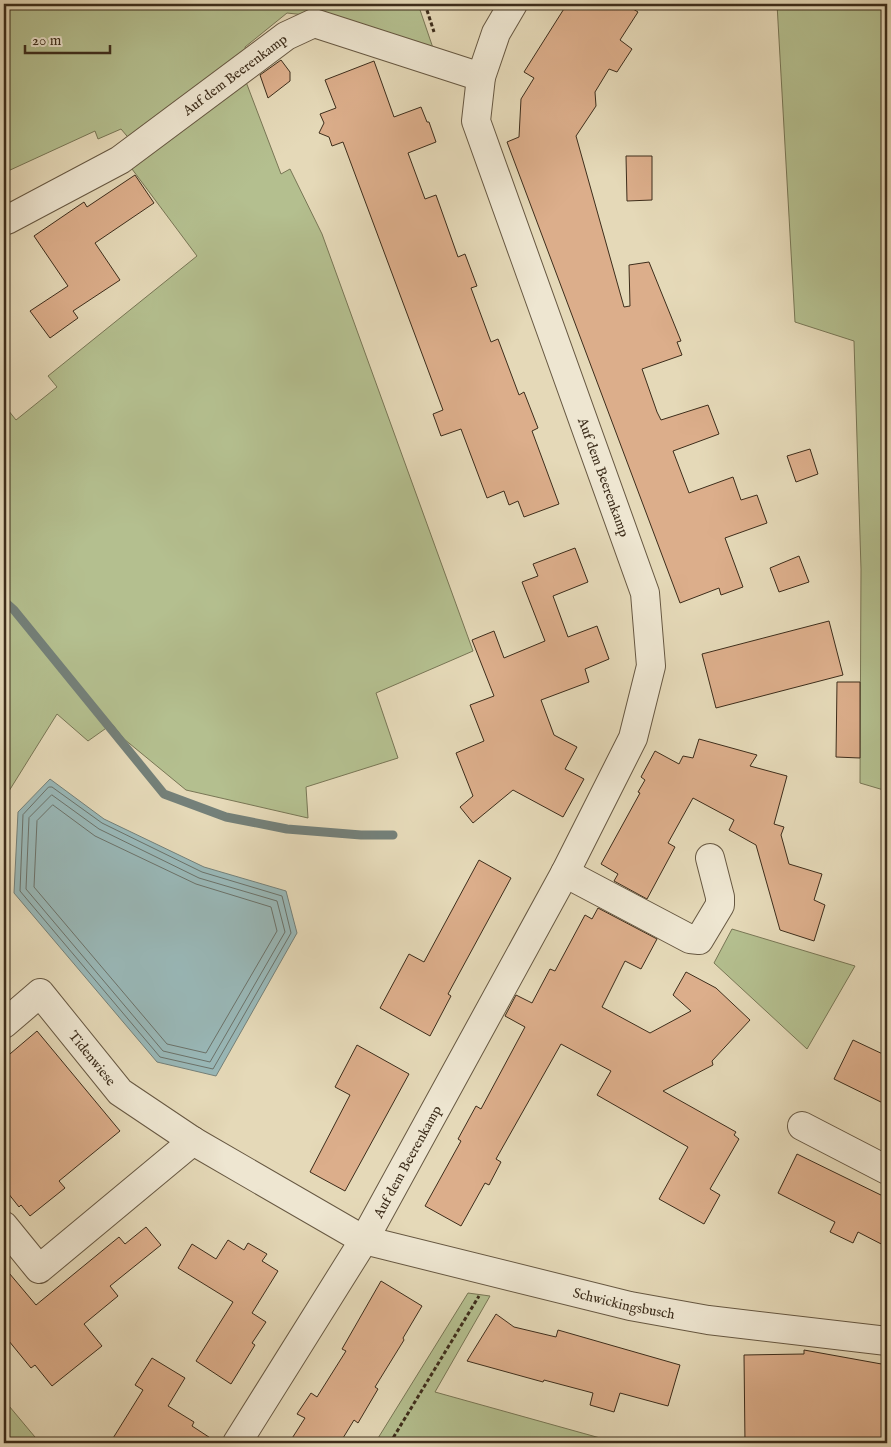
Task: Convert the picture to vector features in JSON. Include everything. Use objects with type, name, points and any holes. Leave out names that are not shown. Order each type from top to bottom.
[{"type":"street","name":"Auf dem Beerenkamp","points":[[237,1443],[364,1240],[565,872],[634,738],[651,666],[645,593],[476,121],[481,77],[496,32],[513,4]]},
{"type":"street","name":"Auf dem Beerenkamp","points":[[7,220],[120,160],[286,36],[314,23],[481,77]]},
{"type":"street","points":[[565,872],[690,939],[699,940],[720,905],[720,897],[710,858]]},
{"type":"street","name":"Tidenwiese","points":[[4,1024],[40,993],[120,1092],[193,1141],[364,1240]]},
{"type":"street","points":[[802,1126],[887,1170]]},
{"type":"street","points":[[4,1226],[39,1270],[193,1141]]},
{"type":"street","name":"Schwickingsbusch","points":[[364,1240],[630,1306],[708,1320],[887,1341]]},
{"type":"path","points":[[390,1443],[494,1272]]},
{"type":"green space","points":[[4,4],[418,4],[433,48],[342,19],[287,13],[245,47],[247,55],[132,142],[121,129],[98,139],[95,131],[8,171],[4,169]]},
{"type":"green space","points":[[777,4],[887,4],[887,791],[860,783],[861,569],[854,341],[795,322]]},
{"type":"green space","points":[[243,74],[281,174],[290,169],[322,234],[473,651],[376,693],[398,758],[306,787],[308,818],[186,790],[124,739],[112,724],[88,741],[57,714],[4,799],[4,405],[16,420],[57,387],[48,376],[197,256],[129,165]]},
{"type":"green space","points":[[732,929],[855,966],[807,1049],[714,963]]},
{"type":"green space","points":[[468,1293],[490,1296],[435,1392],[618,1443],[375,1443]]},
{"type":"green space","points":[[4,1400],[40,1443],[4,1443]]},
{"type":"water","points":[[50,779],[104,819],[204,867],[286,891],[297,933],[216,1076],[157,1062],[14,893],[18,812]]},
{"type":"building","points":[[567,4],[625,4],[638,12],[620,40],[632,49],[617,72],[609,69],[595,92],[596,106],[576,136],[624,307],[630,306],[629,265],[649,262],[681,341],[677,342],[682,355],[642,369],[657,412],[661,420],[708,405],[719,434],[673,451],[689,493],[733,477],[741,500],[757,495],[767,523],[725,538],[743,587],[721,595],[719,588],[680,603],[507,142],[519,137],[521,99],[534,78],[524,72]]},
{"type":"building","points":[[281,60],[290,72],[290,81],[268,98],[260,75]]},
{"type":"building","points":[[374,61],[394,117],[421,107],[427,122],[429,122],[436,142],[408,153],[425,199],[436,195],[458,257],[465,254],[477,286],[471,288],[491,342],[498,339],[519,395],[524,392],[538,428],[532,431],[559,504],[524,517],[518,501],[509,505],[504,491],[487,498],[461,429],[441,436],[433,414],[443,410],[343,142],[332,146],[329,137],[319,133],[324,123],[320,114],[336,108],[325,80]]},
{"type":"building","points":[[626,156],[652,156],[652,200],[627,201]]},
{"type":"building","points":[[135,175],[154,203],[95,243],[120,280],[73,311],[78,318],[50,338],[30,311],[68,286],[34,236],[84,202],[87,207]]},
{"type":"building","points":[[810,449],[818,474],[796,482],[787,456]]},
{"type":"building","points":[[575,548],[588,582],[553,596],[568,637],[597,626],[609,659],[585,669],[589,682],[541,700],[554,735],[577,747],[565,769],[584,779],[563,817],[513,790],[473,823],[460,807],[473,796],[456,753],[484,741],[470,705],[494,696],[472,640],[494,631],[504,658],[545,641],[522,582],[538,576],[533,564]]},
{"type":"building","points":[[799,556],[809,582],[779,592],[770,568]]},
{"type":"building","points":[[829,621],[843,675],[716,708],[702,654]]},
{"type":"building","points":[[837,682],[860,682],[860,758],[836,757]]},
{"type":"building","points":[[699,739],[757,755],[750,766],[787,776],[774,824],[784,827],[781,835],[789,864],[822,874],[814,900],[825,905],[814,941],[780,930],[756,845],[729,830],[734,820],[693,798],[668,843],[675,847],[647,899],[614,881],[618,874],[601,864],[640,793],[638,792],[645,780],[641,777],[655,751],[679,764],[683,756],[693,758]]},
{"type":"building","points":[[479,860],[511,878],[448,994],[451,996],[430,1036],[380,1008],[409,954],[424,962]]},
{"type":"building","points":[[598,908],[657,939],[641,969],[625,961],[602,1007],[650,1033],[691,1011],[673,995],[686,972],[716,988],[750,1020],[712,1061],[713,1065],[663,1091],[736,1132],[734,1135],[739,1139],[710,1189],[720,1195],[704,1224],[659,1199],[688,1147],[597,1095],[611,1071],[561,1044],[496,1159],[501,1162],[489,1185],[485,1183],[461,1226],[425,1206],[461,1141],[458,1139],[476,1106],[481,1109],[525,1027],[505,1016],[516,995],[532,1003],[550,969],[555,971],[585,915],[592,919]]},
{"type":"building","points":[[37,1031],[120,1131],[59,1181],[65,1188],[30,1216],[21,1205],[19,1207],[4,1188],[4,1059]]},
{"type":"building","points":[[853,1040],[887,1056],[887,1105],[834,1079]]},
{"type":"building","points":[[357,1045],[409,1074],[345,1191],[310,1172],[350,1095],[335,1087]]},
{"type":"building","points":[[797,1154],[887,1198],[887,1247],[858,1232],[853,1243],[830,1232],[835,1222],[778,1193]]},
{"type":"building","points":[[146,1227],[161,1245],[110,1286],[118,1296],[84,1324],[102,1346],[52,1386],[35,1365],[31,1368],[4,1335],[4,1267],[36,1305],[119,1237],[125,1244]]},
{"type":"building","points":[[228,1240],[244,1250],[248,1243],[267,1254],[262,1261],[278,1271],[252,1313],[266,1322],[252,1343],[255,1345],[231,1384],[196,1361],[233,1302],[178,1268],[192,1244],[216,1259]]},
{"type":"building","points":[[381,1281],[422,1306],[375,1387],[378,1389],[358,1423],[354,1420],[340,1443],[289,1443],[305,1418],[297,1414],[311,1393],[317,1397],[346,1351],[342,1349]]},
{"type":"building","points":[[496,1314],[514,1327],[556,1337],[558,1330],[680,1365],[668,1406],[620,1393],[614,1412],[590,1405],[593,1393],[544,1380],[543,1382],[467,1361]]},
{"type":"building","points":[[804,1350],[887,1365],[887,1443],[745,1443],[744,1355],[804,1354]]},
{"type":"building","points":[[152,1358],[185,1378],[168,1406],[194,1422],[192,1426],[218,1443],[110,1443],[143,1390],[135,1385]]},
{"type":"waterway","points":[[4,601],[14,610],[164,794],[226,817],[287,829],[361,835],[393,835]]}]
